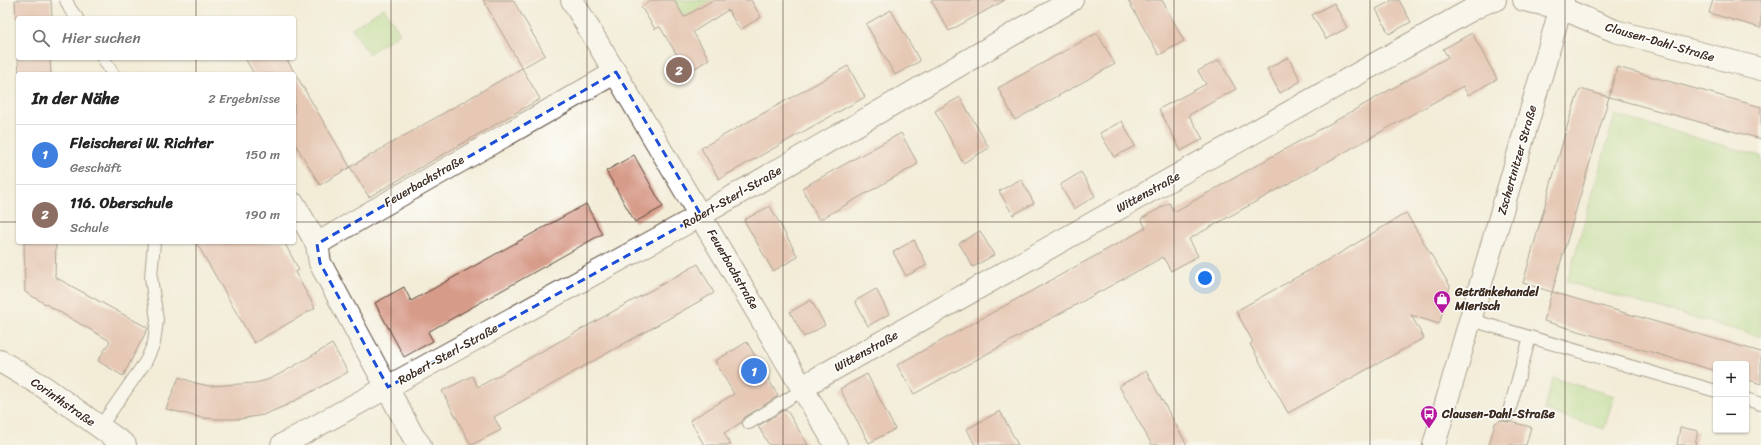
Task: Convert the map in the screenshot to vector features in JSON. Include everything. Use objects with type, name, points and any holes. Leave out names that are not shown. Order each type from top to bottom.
[{"type":"street","name":"Feuerbachstraße","points":[[572,0],[701,215],[836,445]]},
{"type":"street","name":"Robert-Sterl-Straße","points":[[282,445],[701,215],[1072,0]]},
{"type":"street","name":"Wittenstraße","points":[[803,388],[1455,19],[1486,2],[1495,0]]},
{"type":"street","points":[[1524,0],[1562,4]]},
{"type":"street","name":"Clausen-Dahl-Straße","points":[[1562,4],[1615,31],[1761,69]]},
{"type":"street","name":"Zschertnitzer Straße","points":[[1434,445],[1562,4]]},
{"type":"street","name":"Feuerbachstraße","points":[[317,244],[366,214],[616,72]]},
{"type":"street","name":"Robert-Sterl-Straße","points":[[296,207],[317,244],[320,263],[388,387]]},
{"type":"street","name":"Corinthstraße","points":[[0,361],[26,376],[125,445]]},
{"type":"street","points":[[388,387],[413,436],[420,445]]},
{"type":"lane","points":[[66,0],[75,16]]},
{"type":"lane","points":[[104,60],[113,72]]},
{"type":"lane","points":[[100,427],[146,361],[154,343],[157,320],[151,277],[154,244]]},
{"type":"lane","points":[[1470,320],[1713,390]]},
{"type":"lane","points":[[1508,415],[1530,337]]},
{"type":"lane","points":[[749,423],[803,388]]},
{"type":"lane","points":[[1749,400],[1761,404]]},
{"type":"highlighted area","points":[[616,72],[701,215],[388,387],[320,263],[317,244]]},
{"type":"green space","points":[[674,0],[713,0],[684,17]]},
{"type":"green space","points":[[384,8],[400,33],[368,54],[352,28]]},
{"type":"green space","points":[[1615,115],[1761,156],[1761,337],[1567,282]]},
{"type":"green space","points":[[1553,378],[1614,396],[1604,429],[1544,410]]},
{"type":"building","points":[[15,0],[51,0],[52,16],[16,16],[16,18]]},
{"type":"building","points":[[483,0],[513,0],[545,55],[522,68]]},
{"type":"building","points":[[651,0],[674,0],[684,17],[713,0],[751,0],[761,17],[740,30],[728,10],[693,32],[709,59],[688,73],[660,27],[655,29],[641,7]]},
{"type":"building","points":[[931,0],[1005,0],[949,31]]},
{"type":"building","points":[[1128,0],[1162,0],[1184,41],[1159,55]]},
{"type":"building","points":[[1393,0],[1399,0],[1411,22],[1389,34],[1376,9]]},
{"type":"building","points":[[1713,0],[1761,0],[1761,28],[1709,13]]},
{"type":"building","points":[[1334,3],[1347,28],[1326,39],[1312,15]]},
{"type":"building","points":[[891,10],[920,61],[895,75],[866,24]]},
{"type":"building","points":[[1097,33],[1115,64],[1015,120],[998,88]]},
{"type":"building","points":[[1472,33],[1497,79],[1468,95],[1463,86],[1189,239],[1198,256],[1171,271],[1163,257],[914,394],[897,365],[1146,228],[1141,219],[1169,203],[1174,212],[1448,57],[1443,49]]},
{"type":"building","points":[[1288,57],[1301,81],[1280,93],[1267,69]]},
{"type":"building","points":[[18,60],[50,60],[51,72],[19,72]]},
{"type":"building","points":[[246,60],[287,60],[294,72],[253,72]]},
{"type":"building","points":[[1219,60],[1236,89],[1189,115],[1203,139],[1181,151],[1159,109],[1206,84],[1198,71]]},
{"type":"building","points":[[848,66],[865,97],[719,179],[701,148]]},
{"type":"building","points":[[1617,67],[1761,107],[1761,139],[1609,97]]},
{"type":"building","points":[[522,68],[540,99],[369,197],[350,167]]},
{"type":"building","points":[[296,75],[350,167],[320,185],[296,145]]},
{"type":"building","points":[[1580,89],[1609,97],[1552,292],[1523,283],[1569,120]]},
{"type":"building","points":[[960,97],[989,148],[963,163],[935,111]]},
{"type":"building","points":[[1122,121],[1135,146],[1114,157],[1100,133]]},
{"type":"building","points":[[901,133],[918,164],[819,220],[802,188]]},
{"type":"building","points":[[634,155],[663,207],[635,222],[606,171]]},
{"type":"building","points":[[1081,172],[1095,196],[1074,209],[1060,185]]},
{"type":"building","points":[[1021,179],[1034,203],[1013,215],[999,191]]},
{"type":"building","points":[[586,204],[602,234],[428,332],[433,341],[404,357],[375,303],[404,287],[411,301]]},
{"type":"building","points":[[770,206],[798,257],[773,271],[744,220]]},
{"type":"building","points":[[1406,213],[1450,286],[1439,324],[1411,315],[1424,338],[1288,413],[1250,344],[1253,342],[1236,311],[1342,252]]},
{"type":"building","points":[[980,231],[994,255],[973,267],[959,243]]},
{"type":"building","points":[[914,240],[927,265],[906,276],[893,252]]},
{"type":"building","points":[[24,244],[56,244],[55,277],[148,328],[123,376],[98,361],[110,341],[25,292]]},
{"type":"building","points":[[197,244],[285,244],[299,270],[295,272],[315,308],[254,343]]},
{"type":"building","points":[[698,264],[714,293],[494,417],[501,430],[471,445],[442,391],[472,376],[478,387]]},
{"type":"building","points":[[876,289],[889,314],[868,326],[855,301]]},
{"type":"building","points":[[1552,292],[1761,352],[1761,384],[1749,380],[1749,361],[1713,361],[1713,370],[1544,321]]},
{"type":"building","points":[[811,300],[825,325],[804,337],[790,312]]},
{"type":"building","points":[[747,342],[778,396],[745,417],[742,422],[724,433],[731,445],[704,445],[690,420],[734,394],[715,361]]},
{"type":"building","points":[[332,344],[348,372],[287,405],[263,415],[240,419],[217,419],[203,418],[166,409],[179,377],[195,383],[210,386],[255,383],[267,380],[280,374]]},
{"type":"building","points":[[1146,371],[1187,445],[1152,445],[1119,386]]},
{"type":"building","points":[[867,374],[895,429],[869,443],[840,389]]},
{"type":"building","points":[[786,409],[808,445],[769,445],[758,426]]},
{"type":"building","points":[[1000,411],[1018,445],[975,445],[967,429]]},
{"type":"building","points":[[1502,420],[1531,427],[1526,445],[1489,445],[1495,423]]},
{"type":"building","points":[[1680,427],[1698,431],[1695,445],[1677,445]]},
{"type":"place","name":"116. Oberschule","points":[[679,70]]},
{"type":"place","name":"Getränkehandel Mierisch","points":[[1442,314]]},
{"type":"place","name":"Fleischerei W. Richter","points":[[754,371]]},
{"type":"place","name":"Clausen-Dahl-Straße","points":[[1429,429]]}]
